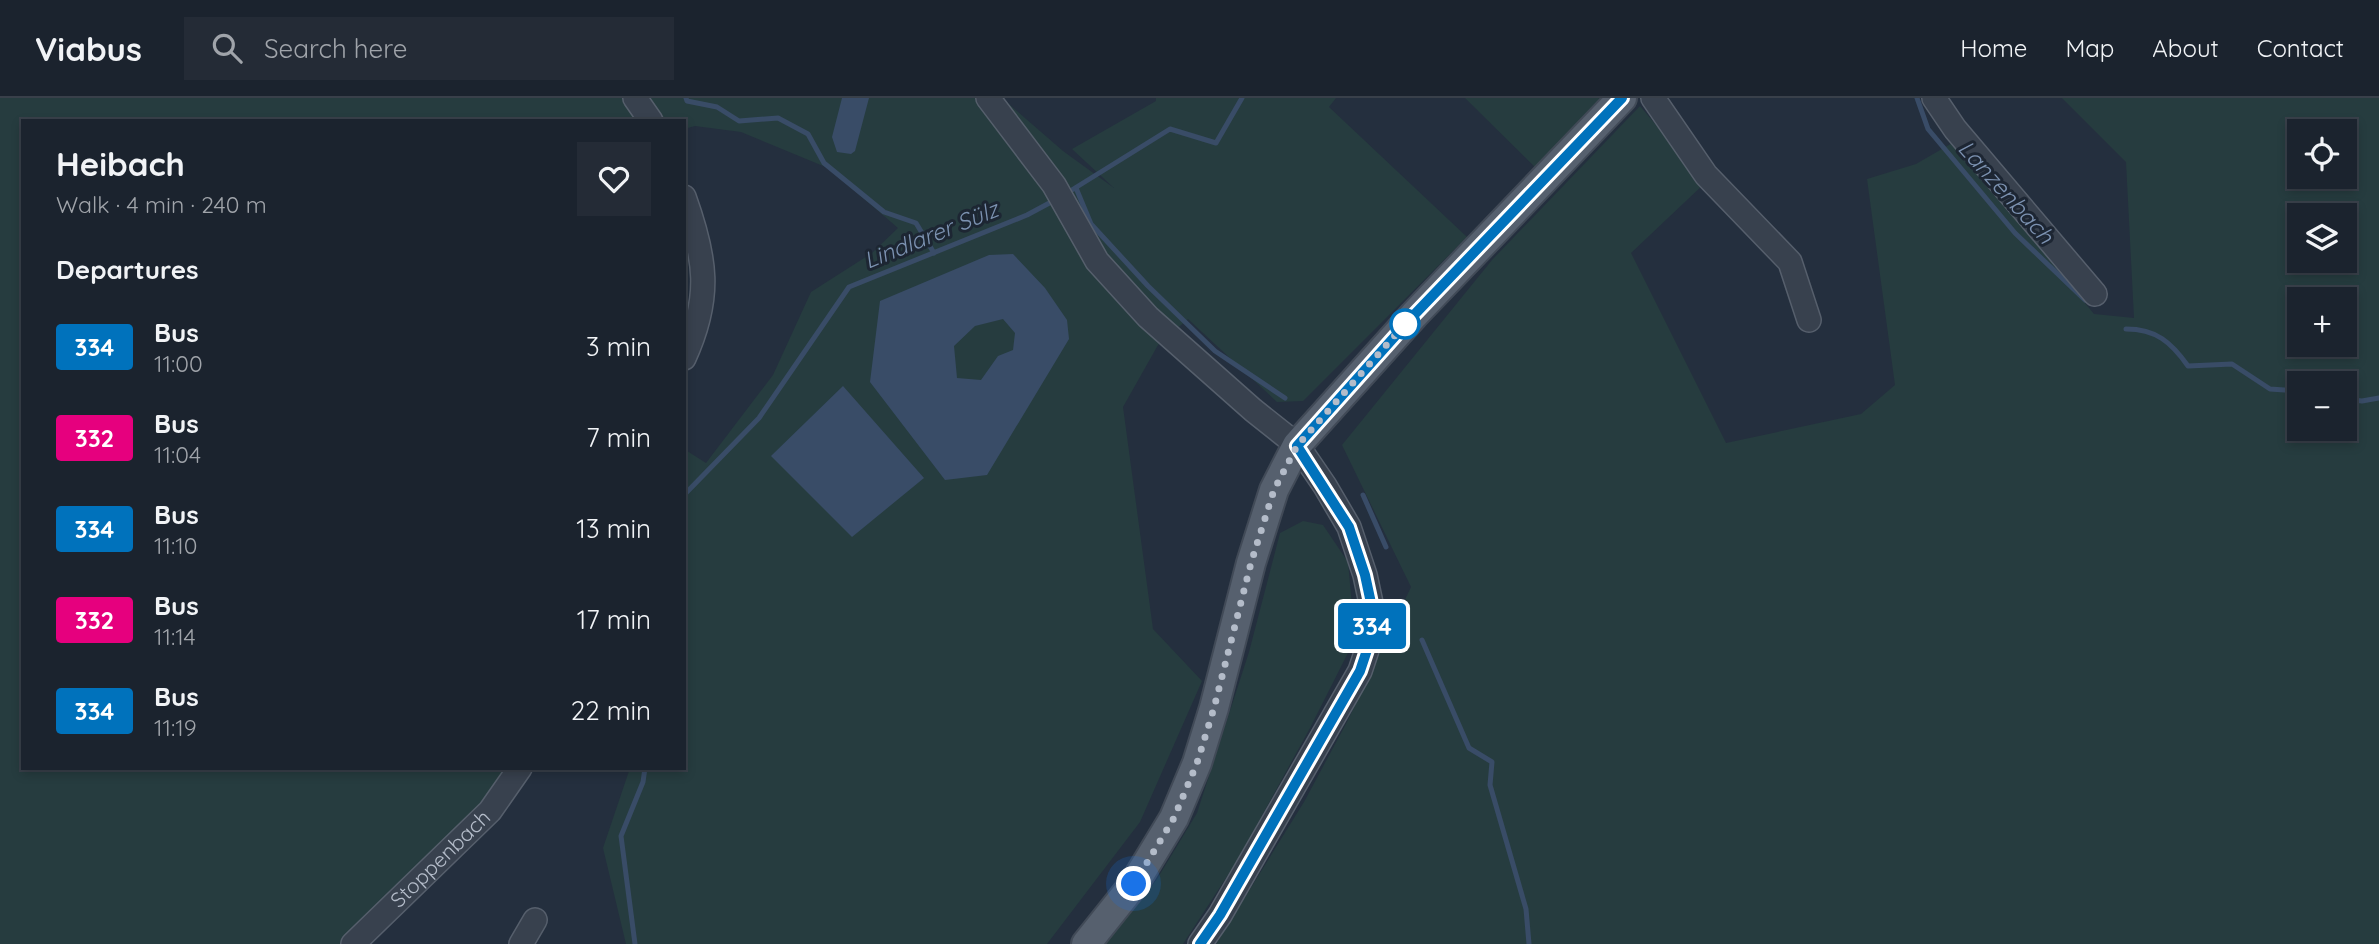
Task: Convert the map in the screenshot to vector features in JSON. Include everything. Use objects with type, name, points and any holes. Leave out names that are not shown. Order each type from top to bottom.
[{"type":"main road","points":[[1086,944],[1134,884],[1174,818],[1197,763],[1214,708],[1251,563],[1274,490],[1297,446],[1414,315],[1622,98]]},
{"type":"street","points":[[635,98],[650,119]]},
{"type":"street","points":[[988,98],[1054,185],[1097,261],[1148,317],[1297,446],[1349,527],[1365,575],[1374,617],[1360,671],[1220,915],[1200,944]]},
{"type":"street","points":[[1653,98],[1706,174],[1790,262],[1809,320]]},
{"type":"street","points":[[1934,98],[1955,129],[2095,294]]},
{"type":"street","points":[[686,203],[701,249],[703,300],[695,335],[686,354]]},
{"type":"street","name":"Stoppenbach","points":[[353,944],[490,811],[519,770]]},
{"type":"street","points":[[521,944],[535,920]]},
{"type":"green space","points":[[0,98],[1002,98],[1063,151],[1114,188],[1072,149],[1156,101],[1156,98],[1336,98],[1329,107],[1467,237],[1303,401],[1277,402],[1188,319],[1158,345],[1123,407],[1153,629],[1202,681],[1140,822],[1047,944],[626,944],[603,848],[629,770],[686,770],[686,450],[706,463],[773,375],[811,292],[872,253],[898,228],[828,168],[741,132],[695,126],[686,128],[686,119],[21,119],[21,770],[508,770],[516,776],[345,944],[0,944]]},
{"type":"green space","points":[[1465,98],[1608,98],[1538,170]]},
{"type":"green space","points":[[2062,98],[2379,98],[2379,944],[1216,944],[1304,802],[1347,722],[1411,587],[1342,445],[1492,260],[1640,106],[1705,183],[1631,253],[1726,443],[1861,414],[1895,385],[1867,179],[1916,164],[1954,142],[2094,314],[2134,318],[2126,162]]},
{"type":"green space","points":[[1303,521],[1323,525],[1348,562],[1355,639],[1237,861],[1183,944],[1105,944],[1157,879],[1197,813],[1249,652],[1280,533]]},
{"type":"water","points":[[842,98],[869,98],[855,151],[851,154],[837,152],[832,137]]},
{"type":"water","points":[[1013,254],[1045,288],[1067,320],[1069,339],[987,475],[945,480],[870,382],[880,301],[989,255]],"holes":[[[1003,319],[1015,333],[1013,350],[998,356],[981,380],[957,378],[954,346],[975,326]]]},
{"type":"water","points":[[843,386],[924,478],[852,537],[771,456]]},
{"type":"waterway","points":[[686,98],[687,101],[717,107],[739,121],[778,118],[808,134],[824,163],[884,212],[916,223],[934,253]]},
{"type":"waterway","name":"Lindlarer Sülz","points":[[1067,193],[1170,129],[1216,143],[1242,98]]},
{"type":"waterway","name":"Lanzenbach","points":[[1917,98],[1928,129],[2015,233],[2085,300]]},
{"type":"waterway","points":[[1076,188],[1091,224],[1148,286],[1215,351],[1285,398]]},
{"type":"waterway","name":"Lindlarer Sülz","points":[[686,493],[759,418],[849,287],[1027,215],[1055,200]]},
{"type":"waterway","name":"Lanzenbach","points":[[2126,329],[2146,331],[2162,338],[2188,366],[2232,364],[2270,389],[2287,390]]},
{"type":"waterway","name":"Lanzenbach","points":[[2357,400],[2379,398]]},
{"type":"waterway","points":[[1363,495],[1386,547]]},
{"type":"waterway","points":[[1422,640],[1469,748],[1492,762],[1490,785],[1526,909],[1529,944]]},
{"type":"waterway","name":"Lindlarer Sülz","points":[[635,944],[621,836],[643,782],[645,770]]},
{"type":"bus line","name":"334","points":[[1200,944],[1220,915],[1360,671],[1369,644],[1374,617],[1365,575],[1349,527],[1297,446],[1414,315],[1622,98]]},
{"type":"route","points":[[1134,884],[1174,818],[1197,763],[1251,563],[1274,490],[1297,446],[1405,324]]}]
